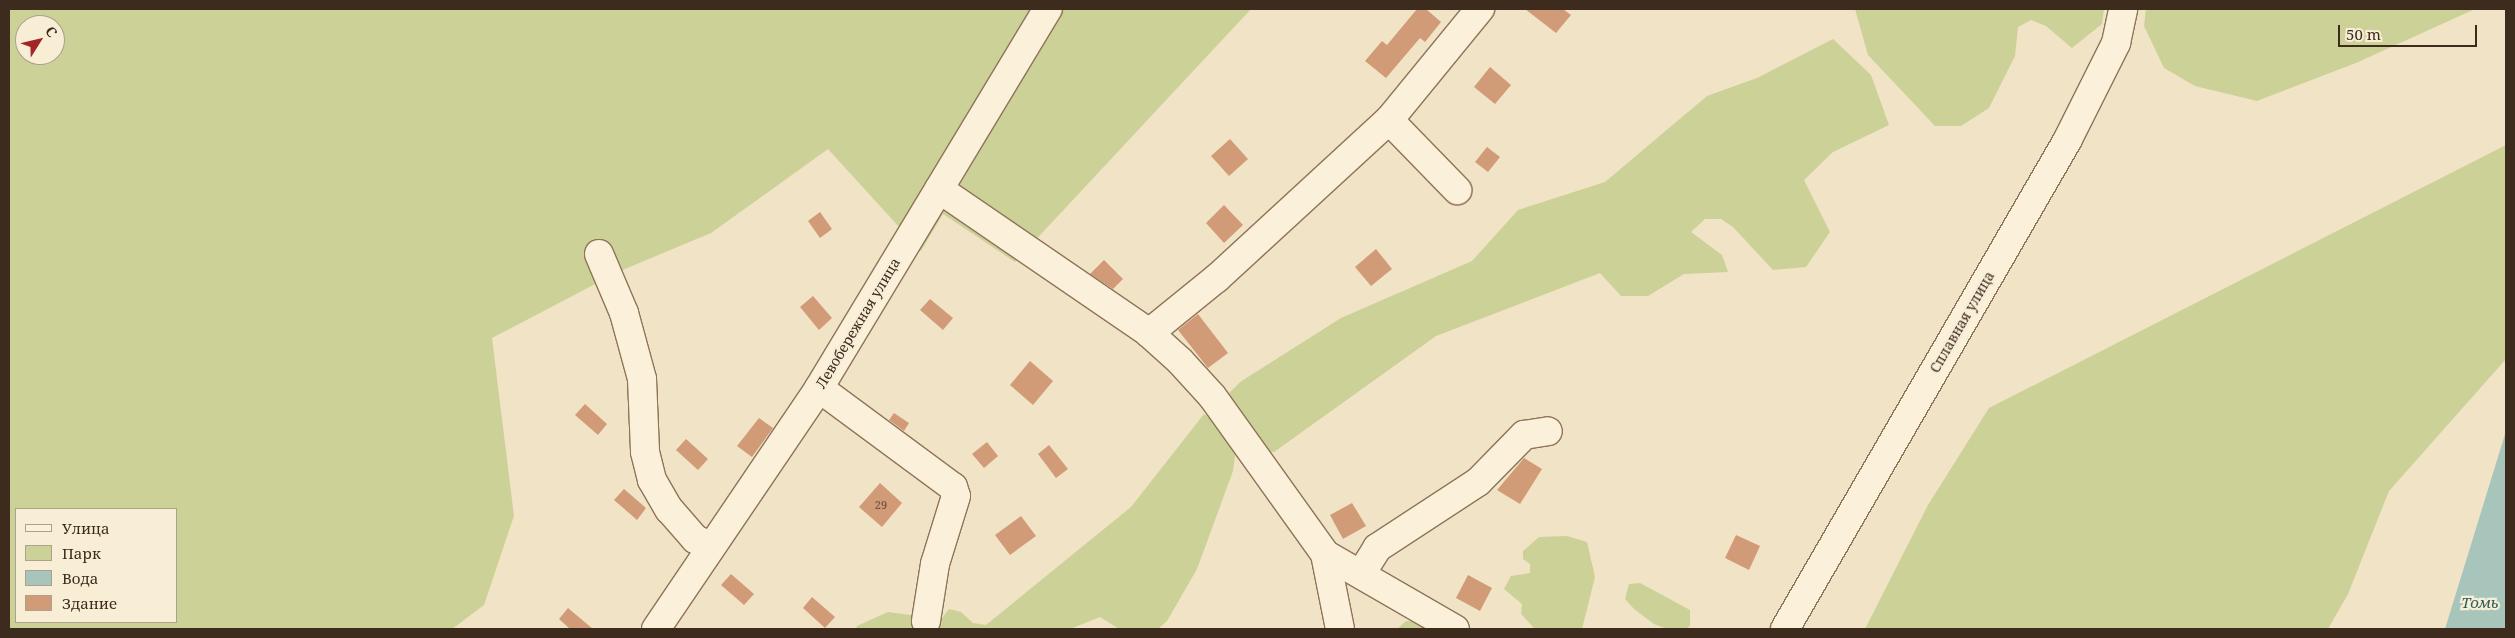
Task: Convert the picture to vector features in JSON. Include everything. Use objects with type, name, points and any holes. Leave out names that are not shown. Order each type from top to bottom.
[{"type":"street","name":"Левобережная улица","points":[[656,629],[710,546],[819,388],[1048,9]]},
{"type":"street","points":[[1149,333],[1216,278],[1389,120],[1480,9]]},
{"type":"street","name":"Сплавная улица","points":[[1785,629],[2067,141],[2116,43],[2123,9]]},
{"type":"street","points":[[1389,120],[1457,190]]},
{"type":"street","points":[[939,189],[1149,333],[1180,360],[1212,396],[1325,554],[1340,629]]},
{"type":"street","points":[[599,254],[624,314],[642,379],[645,452],[652,480],[669,509],[695,539],[710,546]]},
{"type":"street","points":[[819,388],[953,487],[956,496],[935,564],[926,621]]},
{"type":"street","points":[[1361,574],[1377,548],[1478,482],[1524,435],[1548,431]]},
{"type":"street","points":[[1325,554],[1455,629]]},
{"type":"green space","points":[[9,9],[1251,9],[1015,262],[943,214],[921,251],[828,149],[711,233],[620,271],[492,338],[514,516],[484,605],[452,629],[9,629]]},
{"type":"green space","points":[[1855,9],[2104,9],[2102,24],[2072,48],[2046,26],[2031,20],[2018,27],[2015,56],[1989,108],[1961,126],[1935,126],[1868,55]]},
{"type":"green space","points":[[2146,9],[2475,9],[2356,63],[2257,101],[2195,86],[2164,68],[2144,26]]},
{"type":"green space","points":[[1833,39],[1871,75],[1889,125],[1833,152],[1804,180],[1830,232],[1806,267],[1773,270],[1733,227],[1721,219],[1705,219],[1691,232],[1722,255],[1728,272],[1684,274],[1648,296],[1621,296],[1600,273],[1436,336],[1274,452],[1264,452],[1233,406],[1229,393],[1240,382],[1341,318],[1472,261],[1518,210],[1605,182],[1707,96],[1757,78]]},
{"type":"green space","points":[[2506,145],[2506,359],[2389,491],[2348,594],[2328,629],[1865,629],[1928,505],[1989,408]]},
{"type":"green space","points":[[1204,414],[1220,425],[1236,448],[1233,471],[1197,569],[1167,621],[1158,629],[1119,629],[1100,617],[1070,629],[856,629],[857,626],[888,612],[910,615],[936,626],[949,609],[961,612],[973,623],[986,625],[1131,507]]},
{"type":"green space","points":[[1567,536],[1587,542],[1595,577],[1582,629],[1535,629],[1521,614],[1522,604],[1504,589],[1511,576],[1530,573],[1530,564],[1523,559],[1523,551],[1539,537]]},
{"type":"green space","points":[[1640,583],[1690,610],[1690,626],[1685,629],[1667,629],[1654,624],[1634,609],[1625,599],[1629,584]]},
{"type":"green space","points":[[1406,621],[1423,622],[1435,629],[1397,629]]},
{"type":"water","name":"Томь","points":[[2506,431],[2506,629],[2445,629]]},
{"type":"building","points":[[1417,9],[1426,9],[1441,22],[1425,42],[1420,38],[1386,78],[1365,61],[1382,41],[1387,45]]},
{"type":"building","points":[[1525,9],[1563,9],[1571,15],[1556,33]]},
{"type":"building","points":[[1490,67],[1511,85],[1495,104],[1474,87]]},
{"type":"building","points":[[1230,139],[1248,159],[1229,176],[1211,156]]},
{"type":"building","points":[[1487,147],[1500,157],[1488,172],[1475,162]]},
{"type":"building","points":[[1224,205],[1243,225],[1224,243],[1206,223]]},
{"type":"building","points":[[820,212],[832,229],[820,238],[808,221]]},
{"type":"building","points":[[1376,249],[1392,269],[1371,286],[1355,267]]},
{"type":"building","points":[[1104,260],[1123,279],[1113,289],[1090,274]]},
{"type":"building","points":[[813,296],[832,318],[819,330],[800,307]]},
{"type":"building","points":[[930,299],[953,318],[943,330],[920,310]]},
{"type":"building","points":[[1198,314],[1228,353],[1208,368],[1178,330]]},
{"type":"building","points":[[1030,361],[1053,381],[1033,405],[1010,385]]},
{"type":"building","points":[[585,404],[607,424],[598,435],[575,415]]},
{"type":"building","points":[[894,413],[909,423],[904,431],[889,420]]},
{"type":"building","points":[[759,418],[773,428],[752,457],[737,446]]},
{"type":"building","points":[[686,439],[708,459],[698,470],[676,450]]},
{"type":"building","points":[[987,442],[998,456],[984,468],[972,454]]},
{"type":"building","points":[[1049,445],[1068,469],[1056,478],[1038,454]]},
{"type":"building","points":[[1524,458],[1542,469],[1520,504],[1497,490]]},
{"type":"building","points":[[880,483],[902,503],[882,527],[859,507]]},
{"type":"building","points":[[624,489],[646,508],[637,520],[614,500]]},
{"type":"building","points":[[1352,503],[1366,526],[1343,539],[1330,515]]},
{"type":"building","points":[[1021,516],[1036,536],[1010,555],[995,535]]},
{"type":"building","points":[[1736,535],[1760,546],[1749,570],[1725,558]]},
{"type":"building","points":[[731,574],[754,594],[744,605],[721,585]]},
{"type":"building","points":[[1468,575],[1492,588],[1480,611],[1456,598]]},
{"type":"building","points":[[812,597],[835,617],[825,628],[803,608]]},
{"type":"building","points":[[568,608],[593,629],[570,629],[559,619]]}]
